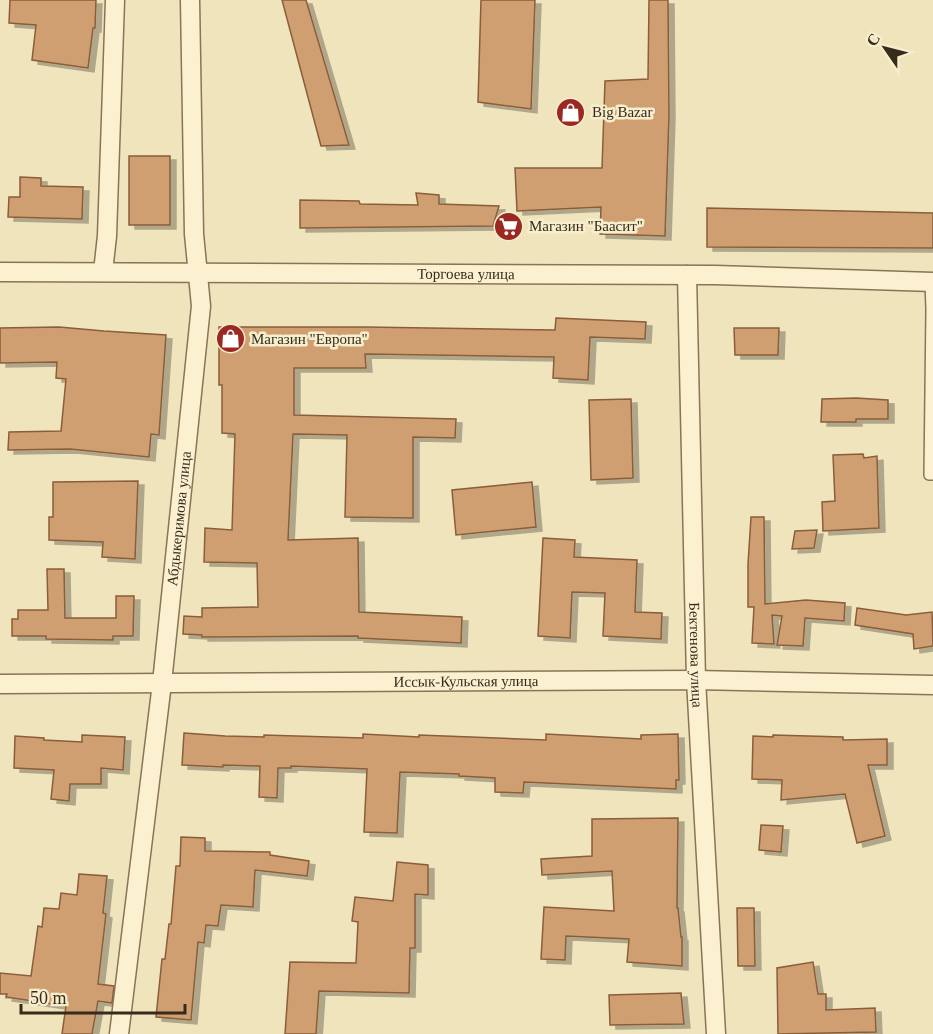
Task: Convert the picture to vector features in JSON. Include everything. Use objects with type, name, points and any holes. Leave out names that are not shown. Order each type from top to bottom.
[{"type":"street","points":[[103,272],[107,236],[115,0]]},
{"type":"street","name":"Абдыкеримова улица","points":[[119,1034],[162,683],[201,306],[194,234],[190,0]]},
{"type":"street","name":"Торгоева улица","points":[[0,272],[687,275],[932,282]]},
{"type":"street","name":"Бектенова улица","points":[[687,275],[696,680],[716,1034]]},
{"type":"street","name":"Иссык-Кульская улица","points":[[0,684],[696,680],[933,685]]},
{"type":"lane","points":[[932,282],[929,475],[933,475]]},
{"type":"building","points":[[10,0],[96,0],[95,28],[93,28],[88,68],[32,60],[36,25],[9,23]]},
{"type":"building","points":[[282,0],[306,0],[349,145],[321,146]]},
{"type":"building","points":[[481,0],[535,0],[531,109],[478,102]]},
{"type":"building","points":[[649,0],[668,0],[669,115],[665,236],[600,234],[601,207],[517,211],[515,168],[602,168],[605,81],[648,79]]},
{"type":"building","points":[[129,156],[170,156],[170,225],[129,225]]},
{"type":"building","points":[[20,177],[41,178],[41,186],[83,187],[82,219],[8,217],[9,197],[20,197]]},
{"type":"building","points":[[416,193],[439,195],[439,204],[499,206],[493,226],[300,228],[300,200],[418,205]]},
{"type":"building","points":[[707,208],[933,213],[933,248],[707,247]]},
{"type":"building","points":[[556,318],[646,322],[645,339],[590,337],[588,380],[553,378],[554,357],[365,354],[366,368],[294,368],[294,415],[456,419],[455,438],[413,437],[413,518],[345,517],[347,435],[293,434],[288,540],[358,538],[359,612],[462,617],[461,643],[358,638],[358,636],[202,637],[202,635],[183,634],[184,616],[202,617],[202,608],[258,607],[257,563],[204,562],[205,528],[232,530],[235,434],[222,433],[219,327],[555,330]]},
{"type":"building","points":[[59,327],[166,335],[159,435],[151,434],[149,457],[70,449],[8,450],[9,432],[61,431],[66,379],[56,378],[57,362],[0,363],[0,328]]},
{"type":"building","points":[[734,328],[779,328],[778,355],[735,355]]},
{"type":"building","points":[[631,399],[633,478],[591,480],[589,400]]},
{"type":"building","points":[[822,399],[888,400],[888,419],[821,422]]},
{"type":"building","points":[[863,454],[864,458],[877,456],[879,528],[823,531],[822,502],[835,501],[833,455]]},
{"type":"building","points":[[138,481],[135,559],[102,557],[103,542],[49,540],[49,517],[53,517],[53,482]]},
{"type":"building","points":[[532,482],[536,527],[456,535],[452,490]]},
{"type":"building","points":[[751,517],[764,517],[765,604],[806,600],[845,603],[844,621],[805,618],[803,646],[777,645],[782,616],[772,615],[774,644],[752,643],[754,607],[748,607]]},
{"type":"building","points":[[817,530],[814,548],[792,549],[795,531]]},
{"type":"building","points":[[543,538],[575,540],[574,557],[637,560],[635,612],[662,613],[661,639],[603,636],[605,593],[572,592],[570,638],[538,636]]},
{"type":"building","points":[[47,569],[64,569],[65,618],[116,618],[116,596],[134,596],[133,636],[113,636],[113,640],[12,636],[12,619],[18,619],[18,610],[48,610]]},
{"type":"building","points":[[857,608],[906,615],[932,612],[933,646],[914,649],[913,634],[855,625]]},
{"type":"building","points":[[184,733],[225,736],[363,738],[363,734],[419,737],[419,735],[546,740],[546,734],[641,739],[641,735],[678,734],[679,780],[676,780],[676,789],[524,782],[523,793],[495,792],[495,778],[400,772],[397,833],[364,832],[367,769],[291,766],[291,768],[278,768],[277,798],[259,797],[260,766],[182,765]]},
{"type":"building","points":[[82,735],[125,737],[123,770],[101,768],[101,784],[70,784],[69,801],[51,799],[54,770],[14,768],[15,736],[82,742]]},
{"type":"building","points":[[773,735],[843,737],[843,740],[887,739],[887,765],[868,765],[885,836],[857,843],[845,794],[781,800],[782,780],[752,779],[753,736],[773,737]]},
{"type":"building","points":[[678,818],[677,908],[682,937],[682,966],[627,962],[629,939],[566,936],[565,960],[541,959],[544,907],[614,911],[612,871],[542,875],[541,859],[592,856],[592,819]]},
{"type":"building","points":[[761,825],[783,826],[781,852],[759,850]]},
{"type":"building","points":[[181,837],[205,838],[205,851],[270,852],[270,855],[309,861],[307,876],[255,870],[253,907],[221,905],[218,926],[206,925],[204,943],[198,942],[191,1020],[156,1017],[162,959],[165,959],[169,924],[171,924],[176,866],[180,866]]},
{"type":"building","points":[[397,862],[428,865],[428,895],[415,894],[415,948],[410,948],[409,993],[319,991],[316,1034],[285,1034],[290,962],[356,963],[358,922],[352,921],[355,897],[393,901]]},
{"type":"building","points":[[79,874],[107,876],[103,913],[106,914],[98,984],[114,986],[112,1003],[98,1001],[92,1034],[62,1034],[66,1006],[6,997],[7,994],[0,994],[0,973],[31,976],[38,926],[42,927],[44,908],[59,909],[61,893],[77,895]]},
{"type":"building","points":[[737,908],[754,908],[755,966],[738,966]]},
{"type":"building","points":[[813,962],[818,994],[826,994],[826,1010],[875,1008],[876,1032],[778,1034],[777,968]]},
{"type":"building","points":[[681,993],[684,1024],[610,1025],[609,995]]},
{"type":"place","name":"Big Bazar","points":[[571,112]]},
{"type":"place","name":"Магазин \"Баасит\"","points":[[508,226]]},
{"type":"place","name":"Магазин \"Европа\"","points":[[230,339]]}]
